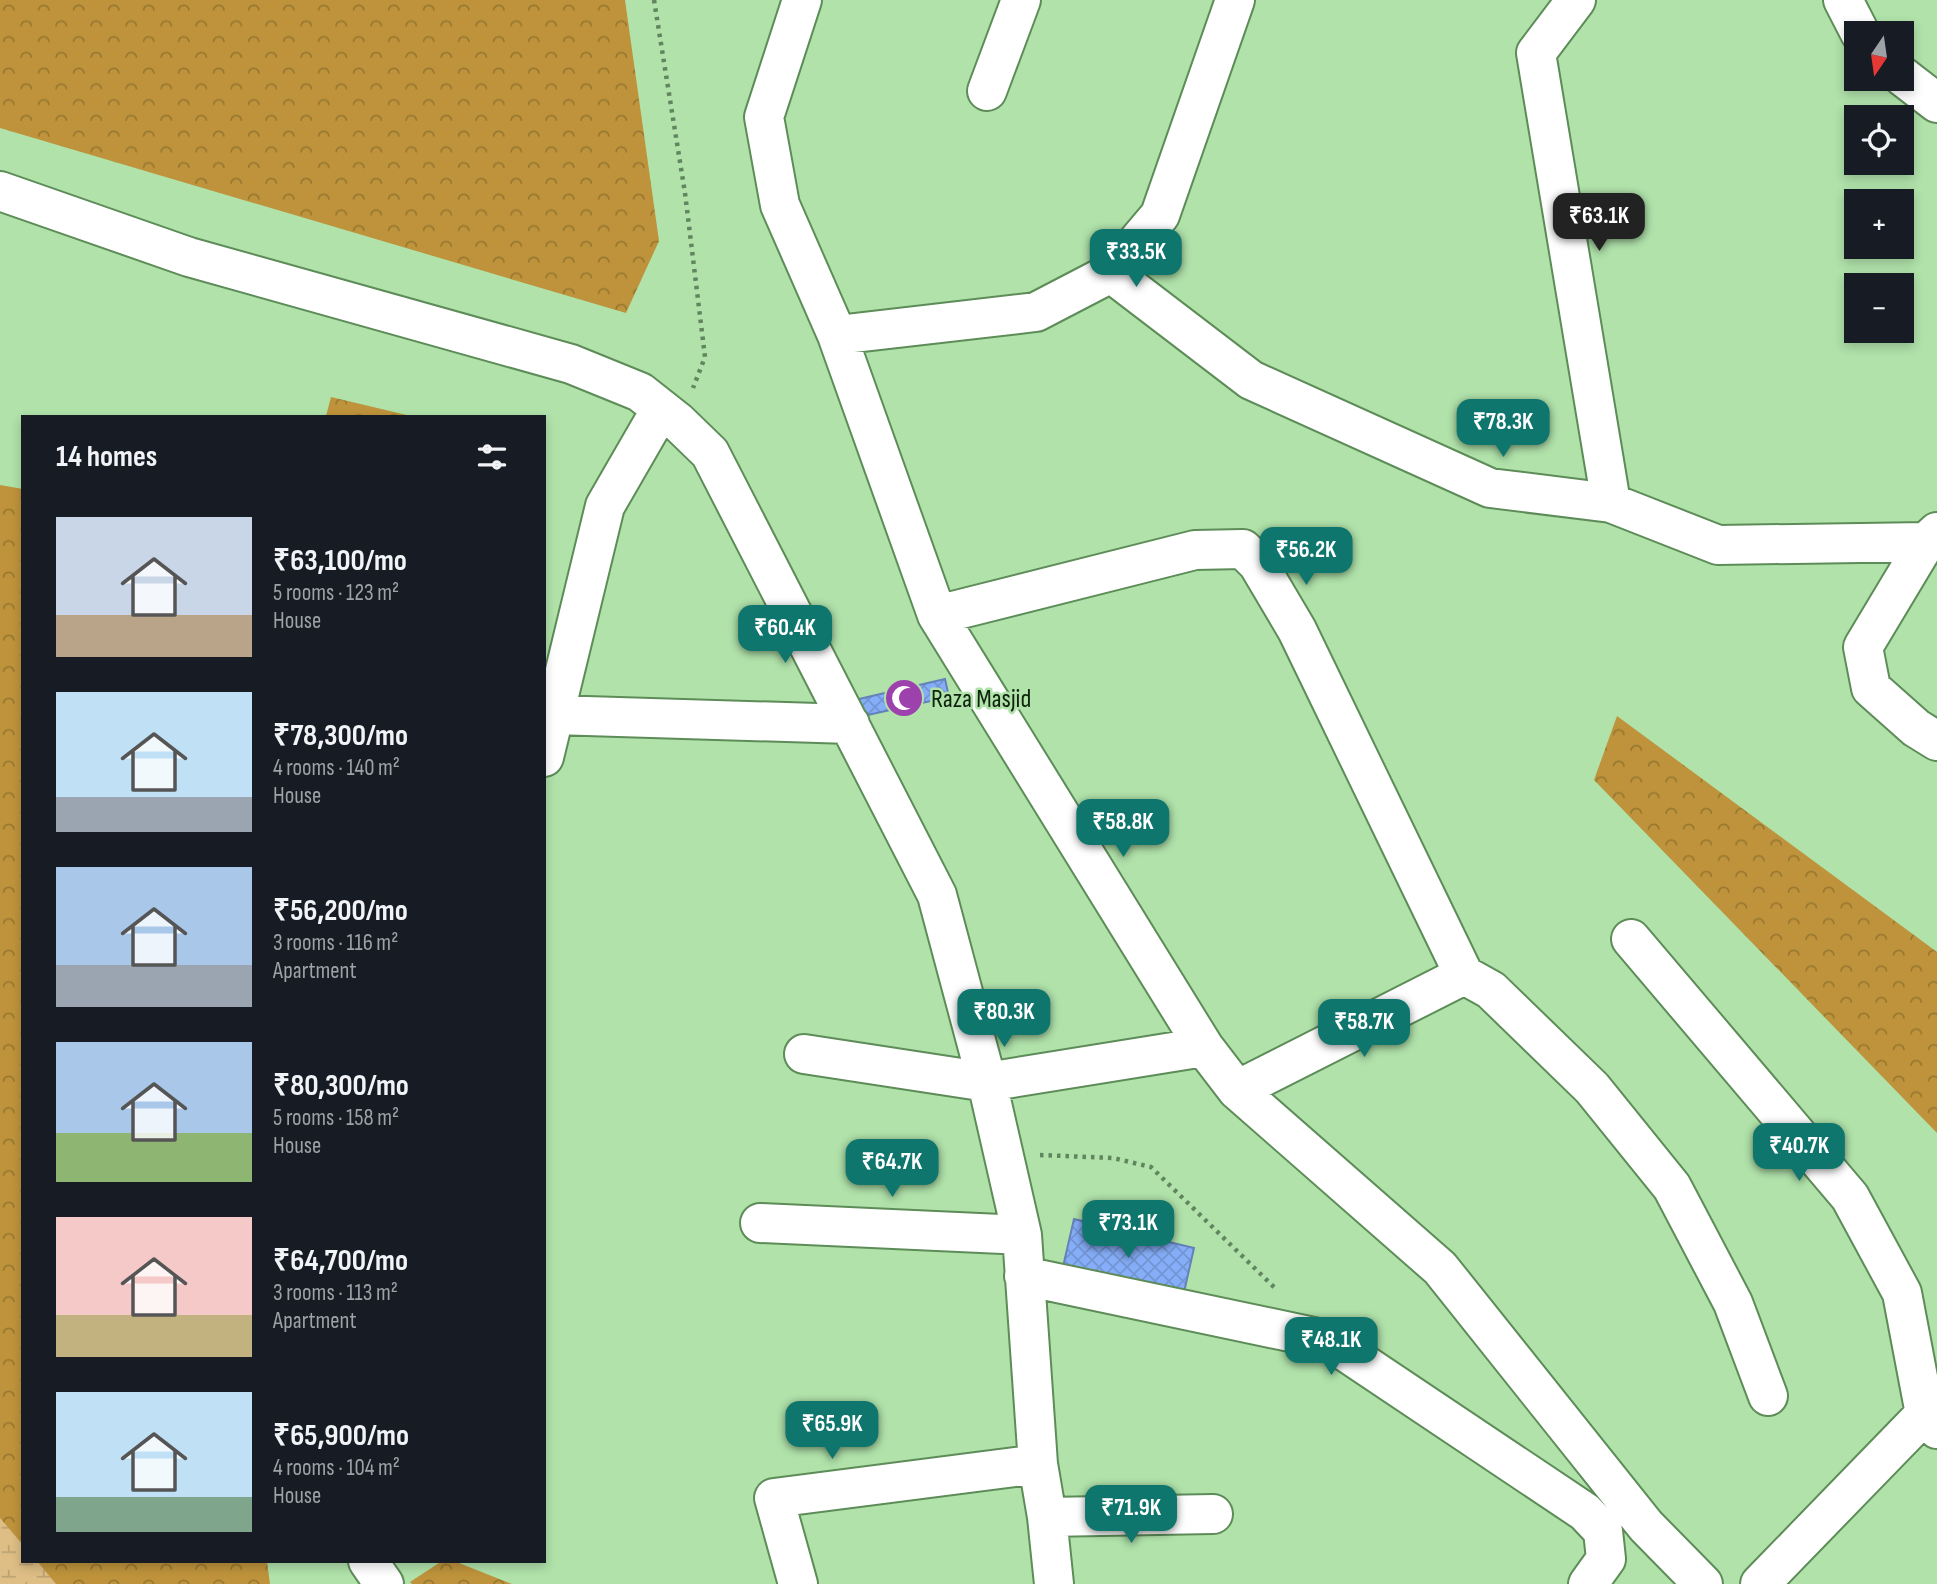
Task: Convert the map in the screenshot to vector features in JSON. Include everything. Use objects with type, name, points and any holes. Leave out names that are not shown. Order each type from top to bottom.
[{"type":"street","points":[[802,0],[764,117],[780,205],[837,335],[937,615],[1204,1047],[1237,1090],[1440,1268],[1646,1526],[1703,1584]]},
{"type":"street","points":[[987,91],[1021,0]]},
{"type":"street","points":[[837,335],[1036,312],[1111,272],[1160,215],[1235,0]]},
{"type":"street","points":[[1576,0],[1535,53],[1611,503]]},
{"type":"street","points":[[1843,0],[1854,21]]},
{"type":"street","points":[[1914,85],[1937,103]]},
{"type":"street","points":[[0,191],[189,257],[571,364],[640,392],[710,453],[937,895],[987,1082],[1022,1235],[1038,1464],[1054,1584]]},
{"type":"street","points":[[1111,272],[1251,380],[1490,488],[1611,503],[1718,545],[1932,537]]},
{"type":"street","points":[[546,749],[605,506],[669,416]]},
{"type":"street","points":[[1932,537],[1863,647],[1871,688],[1916,728],[1937,741]]},
{"type":"street","points":[[937,615],[1195,550],[1243,549],[1258,565],[1297,630],[1464,975],[1491,989],[1592,1088],[1672,1187],[1732,1303],[1768,1396]]},
{"type":"street","points":[[554,715],[850,724]]},
{"type":"street","points":[[1631,939],[1850,1197],[1902,1293],[1931,1421],[1760,1584]]},
{"type":"street","points":[[1237,1090],[1464,975]]},
{"type":"street","points":[[804,1054],[987,1082],[1204,1047]]},
{"type":"street","points":[[760,1223],[1022,1235]]},
{"type":"street","points":[[1024,1276],[1328,1340],[1585,1512],[1603,1531],[1606,1559],[1588,1584]]},
{"type":"street","points":[[798,1584],[774,1498],[1038,1464]]},
{"type":"street","points":[[1047,1517],[1213,1514]]},
{"type":"street","points":[[369,1563],[384,1584]]},
{"type":"path","points":[[654,0],[685,192],[705,358],[669,416]]},
{"type":"path","points":[[1004,1153],[1113,1158],[1151,1167],[1279,1292]]},
{"type":"green space","points":[[0,0],[625,0],[659,241],[626,313],[0,128]]},
{"type":"green space","points":[[331,397],[407,415],[326,415]]},
{"type":"green space","points":[[0,485],[21,489],[21,1563],[267,1563],[270,1584],[27,1584],[0,1552]]},
{"type":"green space","points":[[1617,716],[1937,952],[1937,1133],[1594,780]]},
{"type":"green space","points":[[0,1518],[21,1543],[21,1563],[39,1563],[56,1584],[0,1584]]},
{"type":"green space","points":[[439,1563],[459,1563],[512,1584],[412,1584],[410,1582]]},
{"type":"building","name":"Raza Masjid","points":[[945,679],[949,697],[863,716],[859,699]]},
{"type":"building","points":[[1074,1219],[1194,1248],[1182,1301],[1062,1271]]},
{"type":"place","name":"Raza Masjid","points":[[904,698]]}]
